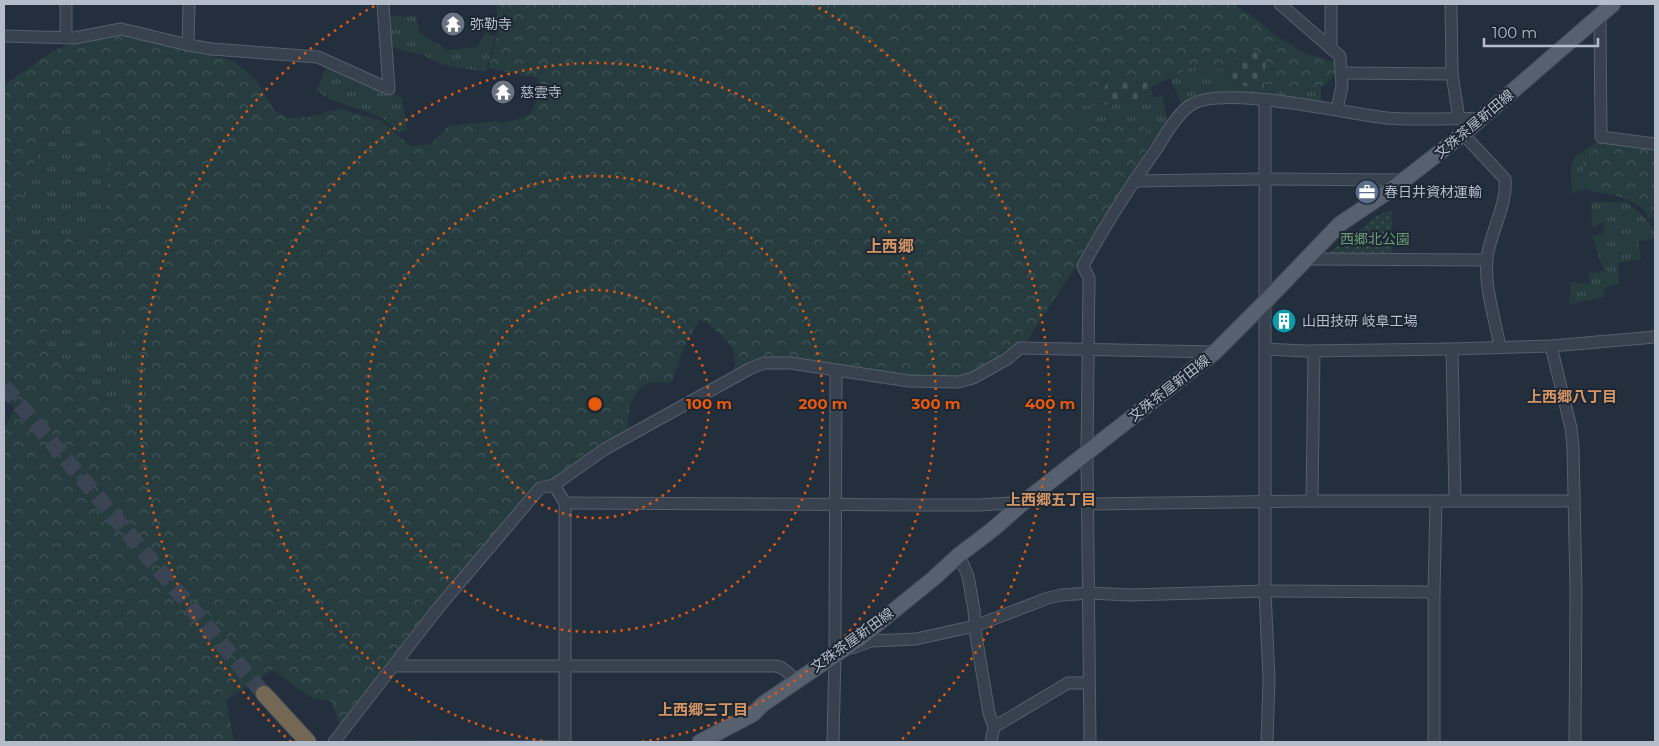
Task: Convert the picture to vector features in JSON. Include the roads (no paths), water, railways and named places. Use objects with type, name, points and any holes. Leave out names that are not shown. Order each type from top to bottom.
[{"type":"highway","points":[[264,694],[308,742]]},
{"type":"main road","name":"文殊茶屋新田線","points":[[700,742],[753,714],[763,704],[860,638],[934,578],[958,555],[1215,352],[1308,259],[1340,224],[1404,180],[1463,134],[1613,4]]},
{"type":"street","points":[[66,4],[66,37]]},
{"type":"street","points":[[188,45],[189,4]]},
{"type":"street","points":[[4,36],[74,38],[121,29],[212,49],[318,57],[389,89],[383,4]]},
{"type":"street","points":[[1280,4],[1324,44],[1332,47],[1340,56],[1342,86],[1337,109]]},
{"type":"street","points":[[1331,4],[1332,47]]},
{"type":"street","points":[[1451,4],[1452,74],[1459,119]]},
{"type":"street","points":[[1600,17],[1601,137],[1655,144]]},
{"type":"street","points":[[1342,73],[1452,74]]},
{"type":"street","points":[[1090,742],[1087,452],[1089,278],[1083,266],[1100,234],[1176,121],[1190,106],[1214,98],[1248,98],[1337,109],[1388,118],[1482,118]]},
{"type":"street","points":[[1265,100],[1265,591],[1269,679],[1267,742]]},
{"type":"street","points":[[1463,134],[1505,179],[1501,208],[1490,238],[1487,260],[1488,288],[1500,347]]},
{"type":"street","points":[[1134,181],[1265,179],[1404,180]]},
{"type":"street","points":[[1308,259],[1487,260]]},
{"type":"street","points":[[1265,349],[1314,351],[1551,346],[1655,337]]},
{"type":"street","points":[[1551,346],[1571,428],[1576,591],[1575,742]]},
{"type":"street","points":[[334,742],[439,607],[540,488],[554,485],[605,449],[751,368],[764,363],[790,363],[909,380],[958,382],[973,378],[1008,358],[1020,348],[1215,352]]},
{"type":"street","points":[[1452,349],[1455,500]]},
{"type":"street","points":[[1312,501],[1314,351]]},
{"type":"street","points":[[833,742],[836,371]]},
{"type":"street","points":[[554,485],[565,503],[565,742]]},
{"type":"street","points":[[1089,504],[1455,500],[1574,501]]},
{"type":"street","points":[[1434,742],[1436,501]]},
{"type":"street","points":[[565,503],[980,505],[1024,502]]},
{"type":"street","points":[[958,555],[968,576],[989,712],[994,727],[991,742]]},
{"type":"street","points":[[835,654],[871,641],[916,639],[975,626],[1048,598],[1089,593],[1130,595],[1265,591],[1434,592]]},
{"type":"street","points":[[394,666],[776,666],[782,668],[797,680]]},
{"type":"street","points":[[994,727],[1068,683],[1089,683]]},
{"type":"waterway","points":[[348,742],[561,741]]},
{"type":"tunnel","points":[[4,386],[264,694]]},
{"type":"place","name":"弥勒寺","points":[[453,24]]},
{"type":"place","name":"慈雲寺","points":[[503,92]]},
{"type":"place","name":"春日井資材運輸","points":[[1367,192]]},
{"type":"place","name":"山田技研 岐阜工場","points":[[1284,321]]},
{"type":"district","name":"上西郷","points":[[890,246]]},
{"type":"district","name":"上西郷八丁目","points":[[1572,396]]},
{"type":"district","name":"上西郷五丁目","points":[[1051,499]]},
{"type":"district","name":"上西郷三丁目","points":[[703,709]]},
{"type":"park label","name":"西郷北公園","points":[[1375,239]]}]
